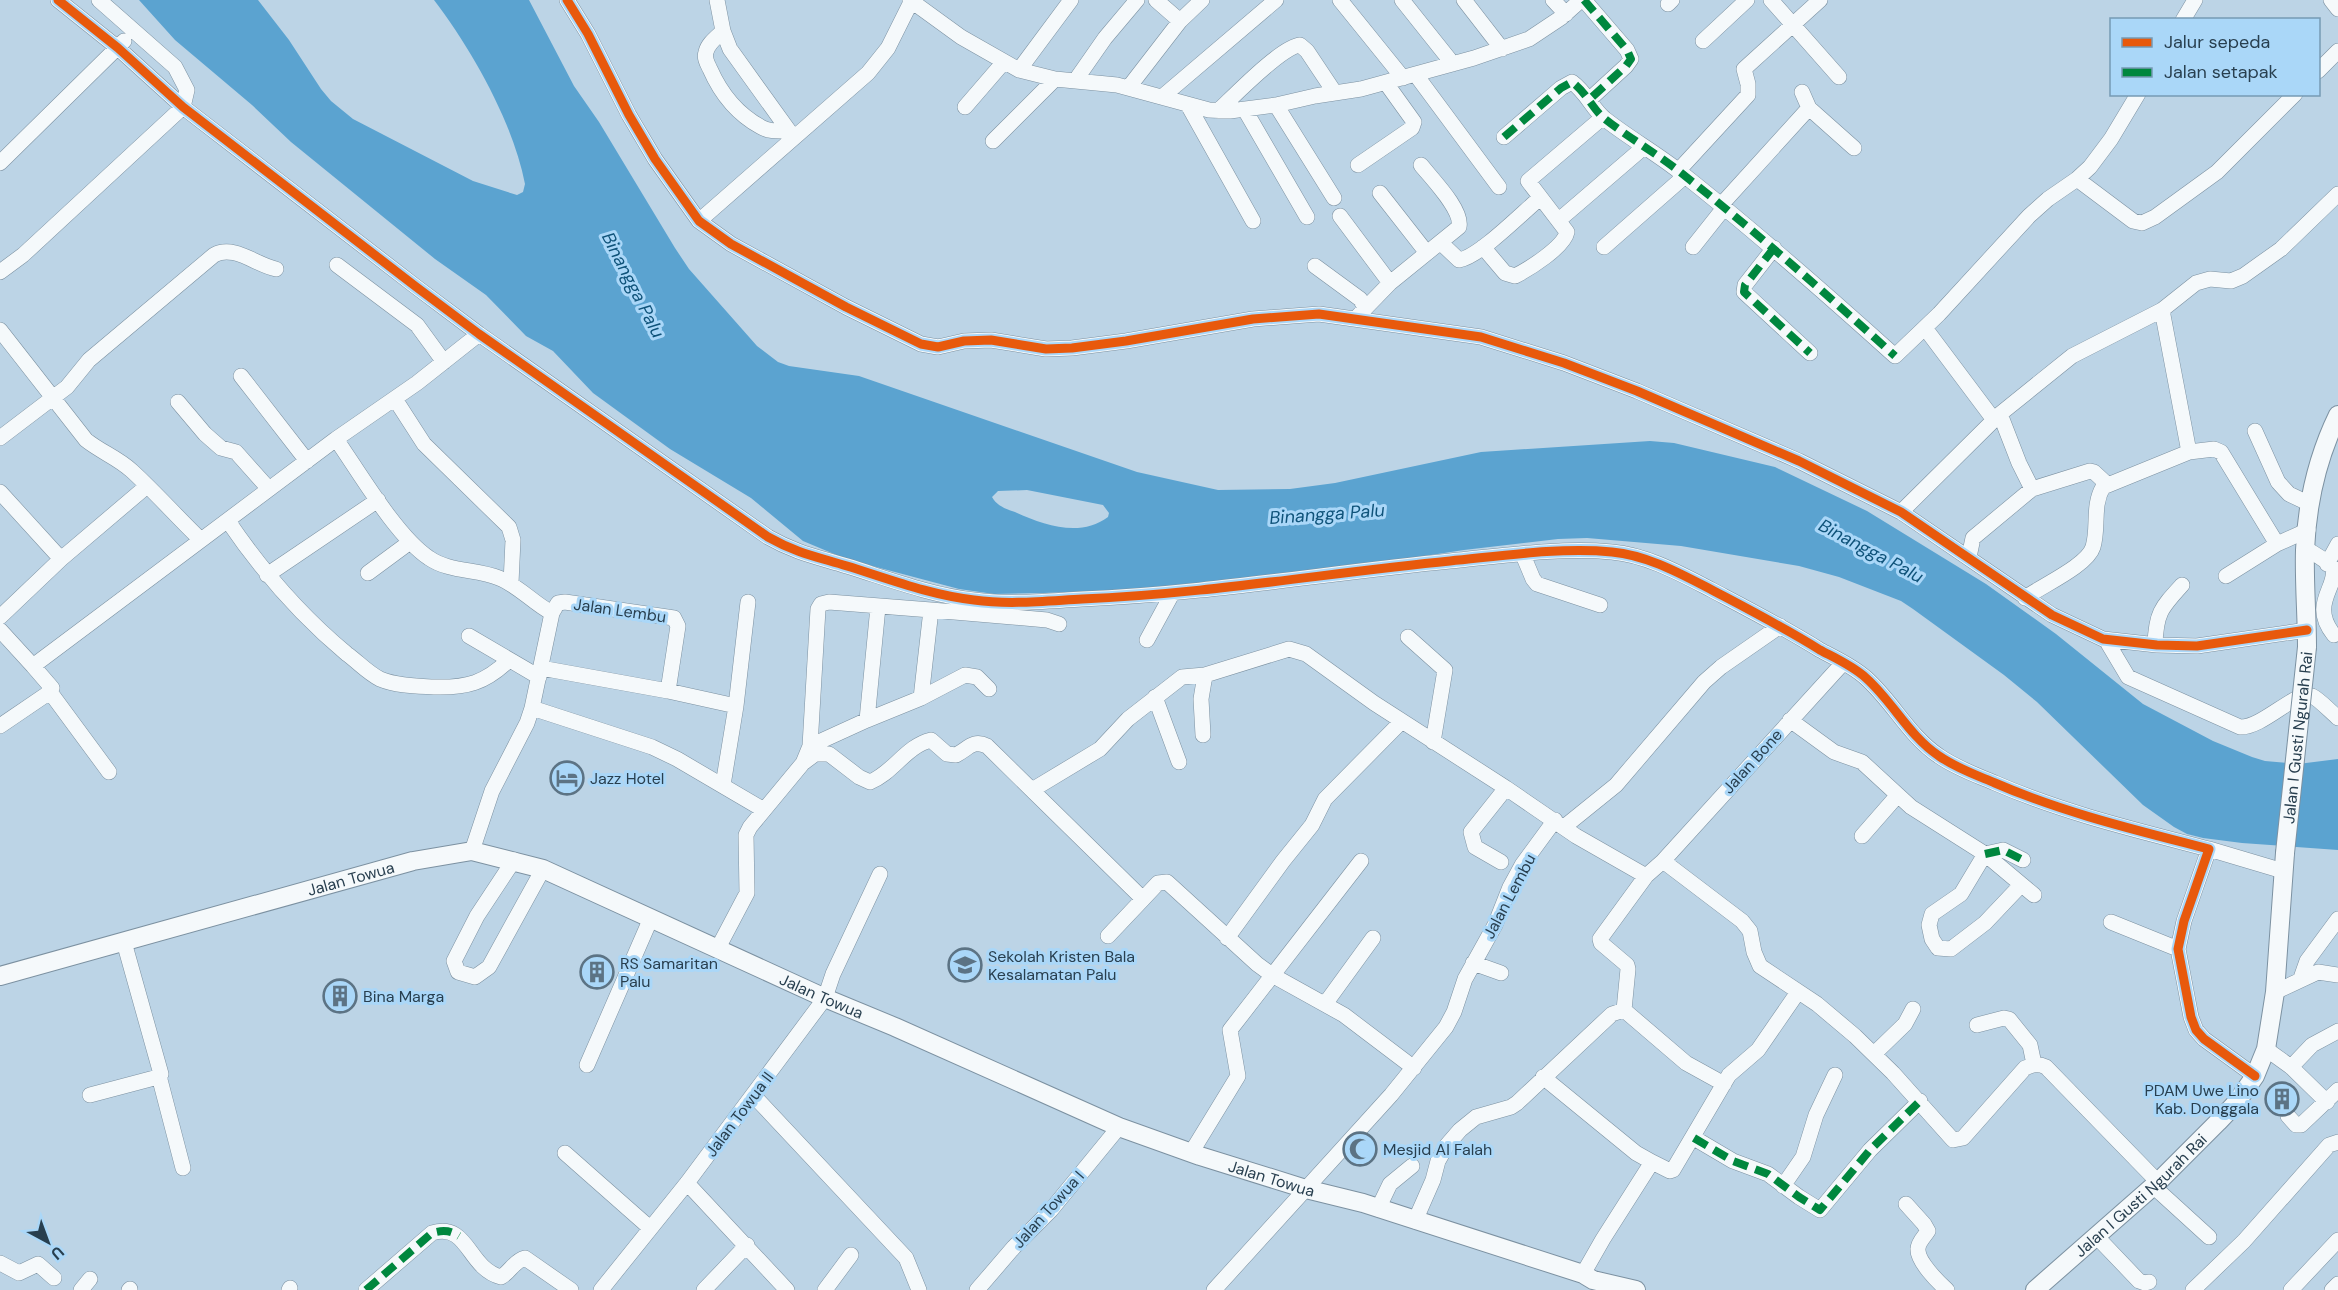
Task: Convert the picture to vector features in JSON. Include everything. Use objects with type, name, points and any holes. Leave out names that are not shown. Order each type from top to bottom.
[{"type":"main road","name":"Jalan I Gusti Ngurah Rai","points":[[2035,1290],[2155,1184],[2230,1109],[2255,1076],[2266,1049],[2275,992],[2284,862],[2307,639],[2307,539],[2310,504],[2319,465],[2338,415]]},
{"type":"main road","name":"Jalan Towua","points":[[0,976],[413,861],[472,851],[543,869],[825,998],[1119,1127],[1191,1153],[1415,1221],[1588,1282],[1636,1290]]},
{"type":"street","points":[[58,0],[118,48],[183,107],[479,334],[768,537],[803,555],[845,566],[915,590],[973,600],[1044,601],[1172,594],[1386,567],[1523,555],[1613,552],[1640,558],[1695,582],[1780,626],[1858,671],[1888,699],[1902,720],[1922,742],[1937,755],[1955,765],[2022,794],[2087,817],[2208,849],[2284,862]]},
{"type":"street","points":[[0,272],[23,255],[183,107],[187,90],[175,67],[99,0]]},
{"type":"street","points":[[567,0],[588,34],[629,115],[655,159],[699,221],[730,244],[894,332],[928,347],[992,340],[1046,350],[1072,348],[1277,315],[1360,313],[1481,337],[1564,363],[1637,391],[1800,461],[1901,512],[2065,623],[2106,640],[2197,646],[2307,639]]},
{"type":"street","points":[[717,0],[723,31],[730,49],[791,135]]},
{"type":"street","points":[[699,221],[791,135],[868,73],[880,59],[911,0],[961,37],[1018,70],[1055,79],[1129,87],[1162,98],[1218,111],[1276,105],[1386,83],[1454,64],[1529,39],[1582,0],[1627,50],[1631,59],[1590,99]]},
{"type":"street","points":[[1018,70],[1071,0]]},
{"type":"street","points":[[1075,81],[1105,38],[1137,0]]},
{"type":"street","points":[[1156,0],[1180,21]]},
{"type":"street","points":[[1129,87],[1180,21],[1203,0]]},
{"type":"street","points":[[1162,98],[1276,0]]},
{"type":"street","points":[[1340,0],[1410,77],[1499,187]]},
{"type":"street","points":[[1402,0],[1454,64]]},
{"type":"street","points":[[1464,0],[1502,49]]},
{"type":"street","points":[[1553,0],[1566,14]]},
{"type":"street","points":[[1703,40],[1747,0]]},
{"type":"street","points":[[1771,0],[1839,77]]},
{"type":"street","points":[[1604,247],[1681,173],[1748,95],[1744,69],[1820,0]]},
{"type":"street","points":[[2184,18],[2195,0]]},
{"type":"street","points":[[2331,0],[2338,9]]},
{"type":"street","points":[[0,163],[134,31]]},
{"type":"street","points":[[723,31],[706,49],[705,58],[721,92],[739,112],[761,127],[791,135]]},
{"type":"street","points":[[1218,111],[1283,53],[1300,45],[1307,51],[1335,93]]},
{"type":"street","points":[[2320,70],[2338,51]]},
{"type":"street","points":[[965,107],[1003,63]]},
{"type":"street","points":[[993,141],[1055,79]]},
{"type":"street","points":[[1358,165],[1413,128],[1414,122],[1386,83]]},
{"type":"street","points":[[1504,137],[1568,83],[1575,83],[1590,99],[1602,118],[1681,173],[1723,206],[1774,248],[1895,356],[1925,328],[2029,216],[2048,199],[2077,179],[2101,154],[2137,96]]},
{"type":"street","points":[[1802,92],[1809,108],[1854,148]]},
{"type":"street","points":[[2077,179],[2133,221],[2142,223],[2155,217],[2217,172],[2293,96]]},
{"type":"street","points":[[1188,105],[1253,221]]},
{"type":"street","points":[[1276,105],[1334,198]]},
{"type":"street","points":[[1693,247],[1723,206],[1809,108]]},
{"type":"street","points":[[1245,110],[1307,217]]},
{"type":"street","points":[[1483,247],[1505,273],[1515,276],[1540,261],[1565,239],[1567,232],[1528,181],[1602,118]]},
{"type":"street","points":[[1559,220],[1644,147]]},
{"type":"street","points":[[1360,313],[1390,283],[1459,227],[1459,216],[1421,165]]},
{"type":"street","points":[[1380,192],[1427,253]]},
{"type":"street","points":[[1901,512],[1997,417],[2072,356],[2162,309],[2196,283],[2210,279],[2231,281],[2243,276],[2281,249],[2338,194]]},
{"type":"street","points":[[1441,243],[1459,260],[1469,257],[1540,198]]},
{"type":"street","points":[[1340,216],[1390,283]]},
{"type":"street","points":[[1774,248],[1745,285],[1744,292],[1810,353]]},
{"type":"street","points":[[0,438],[67,387],[90,360],[214,255],[222,251],[237,254],[276,269]]},
{"type":"street","points":[[337,265],[417,324],[444,362]]},
{"type":"street","points":[[1315,266],[1360,299],[1360,313]]},
{"type":"street","points":[[2162,309],[2189,452]]},
{"type":"street","points":[[1925,328],[1997,417],[2032,489]]},
{"type":"street","points":[[0,330],[86,440],[98,450],[118,459],[201,540]]},
{"type":"street","points":[[33,666],[479,334]]},
{"type":"street","points":[[241,376],[307,461]]},
{"type":"street","points":[[394,399],[424,444],[512,531],[512,583]]},
{"type":"street","points":[[178,402],[221,448],[236,452],[269,489]]},
{"type":"street","points":[[2255,431],[2278,482],[2289,494],[2310,504]]},
{"type":"street","points":[[336,439],[410,542],[433,561],[489,574],[512,583],[552,613]]},
{"type":"street","points":[[2025,598],[2078,565],[2090,553],[2093,546],[2099,494],[2103,487],[2189,452],[2214,449],[2221,452],[2277,544]]},
{"type":"street","points":[[1969,557],[1973,538],[2032,489],[2090,471],[2108,485]]},
{"type":"street","points":[[0,617],[61,559],[147,486]]},
{"type":"street","points":[[0,492],[61,559]]},
{"type":"street","points":[[267,575],[378,500]]},
{"type":"street","points":[[228,521],[267,575],[331,641],[381,679],[406,685],[457,688],[487,677],[509,660]]},
{"type":"street","points":[[2226,576],[2277,544],[2307,539],[2327,564],[2333,567],[2337,579],[2324,614],[2327,626],[2337,635]]},
{"type":"street","points":[[368,573],[410,542]]},
{"type":"street","points":[[2327,564],[2338,544]]},
{"type":"street","points":[[1523,555],[1537,584],[1600,605]]},
{"type":"street","points":[[2155,645],[2156,621],[2164,605],[2182,585]]},
{"type":"street","points":[[1147,640],[1172,594]]},
{"type":"street","name":"Jalan Lembu","points":[[472,851],[492,791],[527,723],[552,613],[558,603],[566,602],[674,618],[678,626],[668,691]]},
{"type":"street","points":[[723,785],[736,706],[748,602]]},
{"type":"street","points":[[803,763],[810,746],[818,609],[821,604],[829,602],[931,610],[1047,620],[1059,624]]},
{"type":"street","points":[[867,720],[878,607]]},
{"type":"street","points":[[921,698],[931,610]]},
{"type":"street","name":"Jalan Lembu","points":[[1214,1290],[1414,1068],[1454,1012],[1465,979],[1499,916],[1510,887],[1522,865],[1560,823],[1616,785],[1704,682],[1721,667],[1780,626]]},
{"type":"street","points":[[0,630],[51,688],[50,692],[109,772]]},
{"type":"street","points":[[469,636],[509,660],[540,673],[668,691],[736,706]]},
{"type":"street","points":[[1408,637],[1445,670],[1433,742]]},
{"type":"street","points":[[2106,640],[2128,676],[2240,727],[2256,724],[2303,696],[2312,696],[2338,718]]},
{"type":"street","points":[[1032,790],[1100,749],[1117,728],[1182,677],[1205,675],[1273,652],[1298,650],[1433,742],[1560,823],[1576,836],[1646,876]]},
{"type":"street","name":"Jalan Bone","points":[[1624,1010],[1627,966],[1600,939],[1646,876],[1663,861],[1843,663]]},
{"type":"street","points":[[810,746],[968,675],[977,677],[989,689]]},
{"type":"street","points":[[1203,735],[1201,699],[1205,675]]},
{"type":"street","points":[[0,726],[50,692]]},
{"type":"street","points":[[1155,696],[1179,762]]},
{"type":"street","points":[[532,708],[652,747],[764,810]]},
{"type":"street","points":[[1790,720],[1834,752],[1862,762],[1897,796],[1985,855],[2034,895]]},
{"type":"street","points":[[1227,938],[1312,825],[1325,799],[1402,721]]},
{"type":"street","points":[[718,948],[747,893],[746,835],[803,763],[815,754],[826,754],[870,782],[892,767],[918,744],[931,740],[947,754],[956,756],[972,744],[979,742],[987,746],[1143,899]]},
{"type":"street","points":[[1501,862],[1475,847],[1471,832],[1506,788]]},
{"type":"street","points":[[1862,836],[1897,796]]},
{"type":"street","points":[[2208,849],[2184,921],[2178,949],[2191,1017],[2196,1030],[2204,1039],[2255,1076]]},
{"type":"street","points":[[2021,885],[1985,922],[1951,949],[1938,948],[1932,939],[1929,925],[1932,914],[1961,894],[1985,855],[2003,850],[2024,860]]},
{"type":"street","points":[[514,860],[467,933],[454,962],[458,972],[475,977],[484,973],[489,967],[543,869]]},
{"type":"street","points":[[1191,1153],[1238,1076],[1230,1030],[1361,861]]},
{"type":"street","points":[[1663,861],[1742,921],[1750,931],[1754,952],[1760,966],[1817,1005],[1874,1054],[1920,1101],[1950,1138],[1955,1141],[1963,1138],[2025,1068],[2034,1064],[2046,1067],[2155,1184],[2209,1237]]},
{"type":"street","name":"Jalan Towua II","points":[[601,1290],[754,1096],[825,998],[833,974],[880,874]]},
{"type":"street","points":[[1108,936],[1158,883],[1167,882],[1227,938],[1272,975],[1325,1004],[1414,1068]]},
{"type":"street","points":[[587,1065],[651,918]]},
{"type":"street","points":[[2301,978],[2307,961],[2338,919]]},
{"type":"street","points":[[2111,922],[2178,949]]},
{"type":"street","points":[[1325,1004],[1373,938]]},
{"type":"street","points":[[124,942],[161,1074],[159,1076],[183,1168]]},
{"type":"street","points":[[1473,963],[1501,973]]},
{"type":"street","points":[[2275,992],[2318,972],[2338,975]]},
{"type":"street","points":[[1543,1077],[1636,1153],[1670,1171],[1673,1170],[1694,1138],[1729,1075],[1758,1050],[1798,992]]},
{"type":"street","points":[[1874,1054],[1905,1024],[1913,1009]]},
{"type":"street","points":[[1415,1221],[1433,1180],[1438,1161],[1447,1145],[1460,1130],[1476,1117],[1511,1107],[1607,1018],[1624,1010],[1686,1063],[1724,1084]]},
{"type":"street","points":[[1977,1024],[2009,1019],[2030,1045],[2034,1064]]},
{"type":"street","points":[[2291,1067],[2312,1045],[2338,1031]]},
{"type":"street","points":[[2266,1049],[2291,1067],[2327,1102]]},
{"type":"street","points":[[1784,1186],[1803,1157],[1816,1115],[1835,1075]]},
{"type":"street","points":[[90,1095],[159,1076]]},
{"type":"street","points":[[2288,1116],[2296,1125],[2301,1125],[2338,1090]]},
{"type":"street","points":[[754,1096],[906,1258],[919,1290]]},
{"type":"street","points":[[1694,1138],[1733,1161],[1755,1167],[1768,1174],[1822,1209],[1870,1150],[1920,1101]]},
{"type":"street","name":"Jalan Towua I","points":[[977,1290],[1014,1247],[1051,1210],[1119,1127]]},
{"type":"street","points":[[2193,1290],[2244,1241],[2334,1144]]},
{"type":"street","points":[[566,1153],[650,1228]]},
{"type":"street","points":[[1588,1282],[1603,1239],[1652,1162]]},
{"type":"street","points":[[1378,1209],[1390,1184],[1412,1166]]},
{"type":"street","points":[[687,1183],[788,1290]]},
{"type":"street","points":[[1906,1204],[1928,1231],[1919,1244],[1918,1253],[1932,1274],[1947,1290]]},
{"type":"street","points":[[366,1290],[432,1233],[442,1230],[452,1231],[459,1236],[472,1256],[492,1275],[501,1277],[506,1275],[517,1262],[525,1258],[571,1290]]},
{"type":"street","points":[[2096,1236],[2139,1281],[2145,1283],[2149,1281]]},
{"type":"street","points":[[2296,1288],[2338,1240]]},
{"type":"street","points":[[704,1290],[747,1245]]},
{"type":"street","points":[[825,1290],[851,1256]]},
{"type":"street","points":[[0,1263],[19,1274],[38,1264],[54,1278]]},
{"type":"street","points":[[2332,1290],[2338,1284]]},
{"type":"water","name":"Binangga Palu","points":[[139,0],[258,0],[289,40],[321,89],[331,101],[353,119],[473,181],[517,195],[523,192],[525,184],[511,136],[501,112],[463,41],[434,0],[529,0],[574,86],[599,122],[689,269],[757,346],[778,362],[789,366],[859,376],[1137,472],[1218,490],[1290,489],[1335,483],[1481,452],[1650,441],[1674,443],[1775,467],[1867,511],[1986,584],[2056,634],[2143,704],[2213,741],[2265,761],[2298,764],[2338,759],[2338,850],[2242,843],[2187,834],[2143,805],[2037,702],[2004,675],[1913,609],[1901,601],[1839,577],[1799,566],[1681,546],[1587,538],[1558,539],[1365,565],[1147,589],[994,594],[959,589],[846,559],[803,541],[751,498],[670,449],[593,393],[553,351],[526,336],[486,295],[435,259],[291,142],[252,105],[175,40]],"holes":[[[1027,490],[1103,505],[1109,513],[1108,517],[1086,527],[1074,528],[1038,521],[1005,508],[996,503],[992,497],[998,491]]]},
{"type":"marked path","points":[[1584,0],[1627,50],[1631,59],[1590,99]]},
{"type":"marked path","points":[[1504,137],[1561,88],[1572,82],[1605,119],[1708,194],[1895,356]]},
{"type":"marked path","points":[[1774,248],[1745,285],[1744,292],[1810,353]]},
{"type":"marked path","points":[[1985,854],[2003,850],[2023,860]]},
{"type":"marked path","points":[[1694,1138],[1733,1161],[1768,1174],[1820,1210],[1870,1150],[1920,1101]]},
{"type":"marked path","points":[[366,1290],[432,1233],[446,1231],[459,1236]]},
{"type":"cycle path","points":[[58,0],[118,48],[183,107],[479,334],[768,537],[798,551],[926,590],[958,598],[1001,602],[1041,602],[1174,593],[1531,553],[1612,552],[1638,557],[1664,566],[1844,662],[1876,687],[1928,748],[1952,764],[2021,794],[2074,812],[2209,849],[2184,921],[2178,949],[2191,1017],[2196,1030],[2204,1039],[2255,1076]]},
{"type":"cycle path","points":[[567,0],[588,34],[629,115],[655,159],[699,221],[731,244],[846,307],[921,344],[938,347],[964,341],[991,340],[1046,349],[1072,348],[1253,319],[1319,314],[1481,337],[1564,363],[1637,391],[1799,461],[1901,512],[2052,615],[2103,639],[2157,645],[2197,646],[2307,630]]},
{"type":"place","name":"Jazz Hotel","points":[[567,778]]},
{"type":"place","name":"Sekolah Kristen Bala Kesalamatan Palu","points":[[965,965]]},
{"type":"place","name":"RS Samaritan Palu","points":[[597,972]]},
{"type":"place","name":"Bina Marga","points":[[340,996]]},
{"type":"place","name":"PDAM Uwe Lino Kab. Donggala","points":[[2282,1099]]},
{"type":"place","name":"Mesjid Al Falah","points":[[1360,1149]]}]
